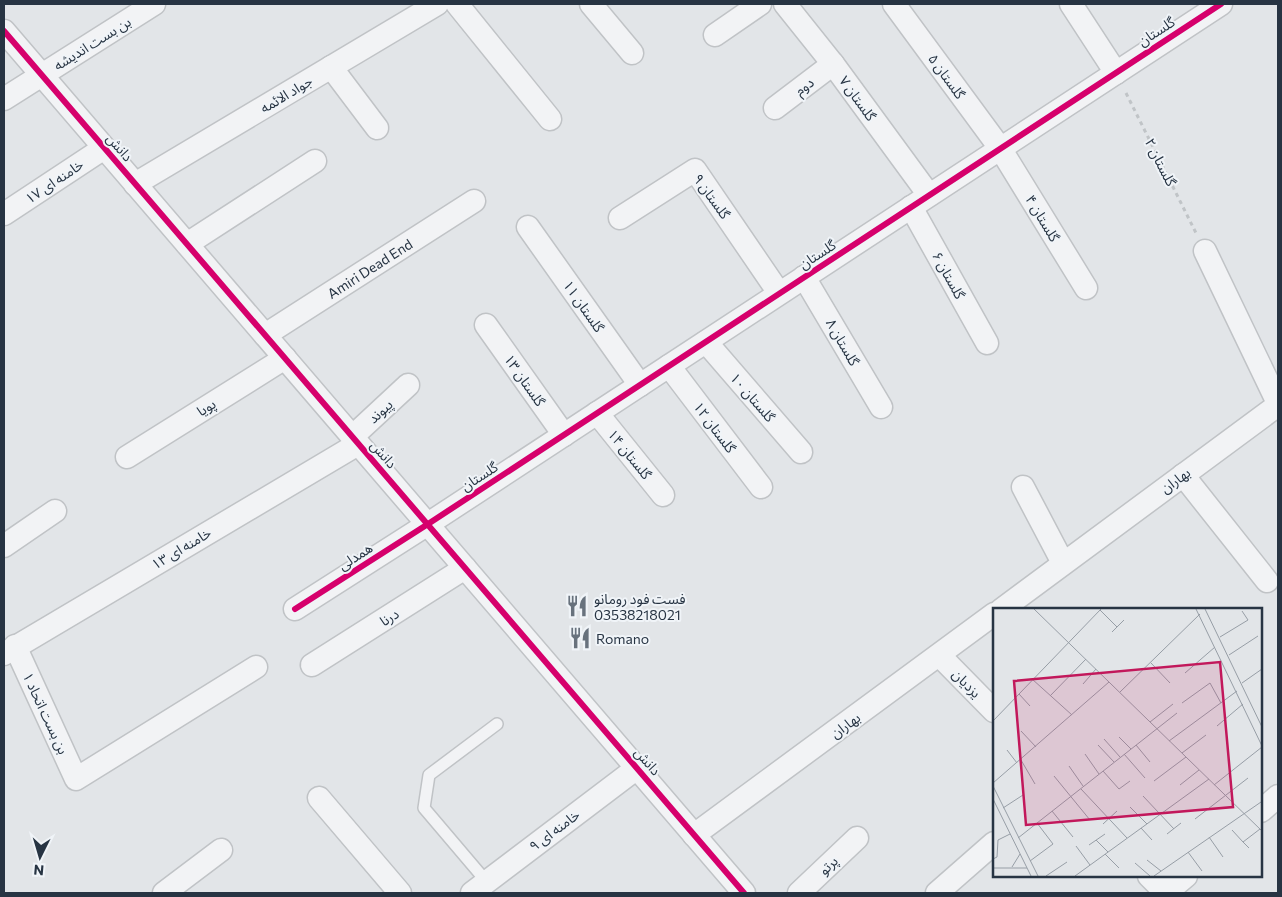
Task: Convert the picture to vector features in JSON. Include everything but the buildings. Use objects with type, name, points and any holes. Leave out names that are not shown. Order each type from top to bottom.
[{"type":"street","name":"بن بست اندیشه","points":[[4,99],[154,4]]},
{"type":"street","name":"جواد الائمه","points":[[135,184],[437,4]]},
{"type":"street","points":[[457,4],[550,119]]},
{"type":"street","points":[[591,4],[632,53]]},
{"type":"street","points":[[714,35],[760,4]]},
{"type":"street","name":"گلستان ۷","points":[[785,4],[833,64],[920,201]]},
{"type":"street","name":"گلستان ۵","points":[[894,4],[1000,148]]},
{"type":"street","points":[[1071,4],[1116,73]]},
{"type":"street","name":"گلستان","points":[[428,524],[1217,5]]},
{"type":"street","name":"دانش","points":[[4,31],[744,893]]},
{"type":"street","name":"دوم","points":[[775,108],[833,64]]},
{"type":"street","points":[[331,67],[377,128]]},
{"type":"street","name":"خامنه ای ۱۷","points":[[4,214],[104,148]]},
{"type":"street","name":"گلستان ۴","points":[[1000,148],[1086,288]]},
{"type":"street","points":[[187,244],[315,161]]},
{"type":"street","name":"گلستان ۹","points":[[620,218],[695,170],[779,293]]},
{"type":"street","name":"Amiri Dead End","points":[[264,335],[474,201]]},
{"type":"street","name":"گلستان ۶","points":[[920,201],[987,343]]},
{"type":"street","name":"گلستان ۱۱","points":[[528,227],[640,385]]},
{"type":"street","points":[[1205,251],[1278,404]]},
{"type":"street","name":"گلستان ۸","points":[[804,277],[881,407]]},
{"type":"street","name":"گلستان ۱۳","points":[[486,325],[564,435]]},
{"type":"street","name":"گلستان ۱۰","points":[[706,342],[801,452]]},
{"type":"street","name":"پویا","points":[[127,457],[285,358]]},
{"type":"street","name":"گلستان ۱۲","points":[[668,366],[760,487]]},
{"type":"street","name":"پیوند","points":[[355,440],[408,385]]},
{"type":"street","name":"بهاران","points":[[1004,608],[1278,404]]},
{"type":"street","name":"گلستان ۱۴","points":[[597,413],[663,495]]},
{"type":"street","name":"خامنه ای ۱۳","points":[[10,650],[355,440]]},
{"type":"street","points":[[1183,475],[1267,582]]},
{"type":"street","points":[[1023,487],[1062,563]]},
{"type":"street","points":[[4,546],[55,511]]},
{"type":"street","name":"همدلی","points":[[296,608],[428,524]]},
{"type":"street","name":"درنا","points":[[312,665],[465,568]]},
{"type":"street","name":"بهاران","points":[[694,835],[940,656],[993,615]]},
{"type":"street","name":"بن بست اتحاد ۱","points":[[10,650],[76,779],[256,667]]},
{"type":"street","name":"یزدیان","points":[[940,656],[993,710]]},
{"type":"street","name":"خامنه ای ۹","points":[[479,887],[637,768]]},
{"type":"street","points":[[1262,810],[1278,796]]},
{"type":"street","points":[[319,798],[400,893]]},
{"type":"street","name":"پرتو","points":[[799,893],[857,838]]},
{"type":"street","points":[[937,893],[993,844]]},
{"type":"street","points":[[164,893],[221,850]]},
{"type":"street","points":[[1150,877],[1166,893],[1185,877]]},
{"type":"lane","points":[[479,887],[424,808],[429,775],[497,724]]},
{"type":"cycle path","points":[[295,609],[428,524],[1221,4]]},
{"type":"cycle path","points":[[4,31],[744,893]]},
{"type":"place","name":"فست فود رومانو 03538218021","points":[[577,606]]},
{"type":"place","name":"Romano","points":[[580,638]]}]
